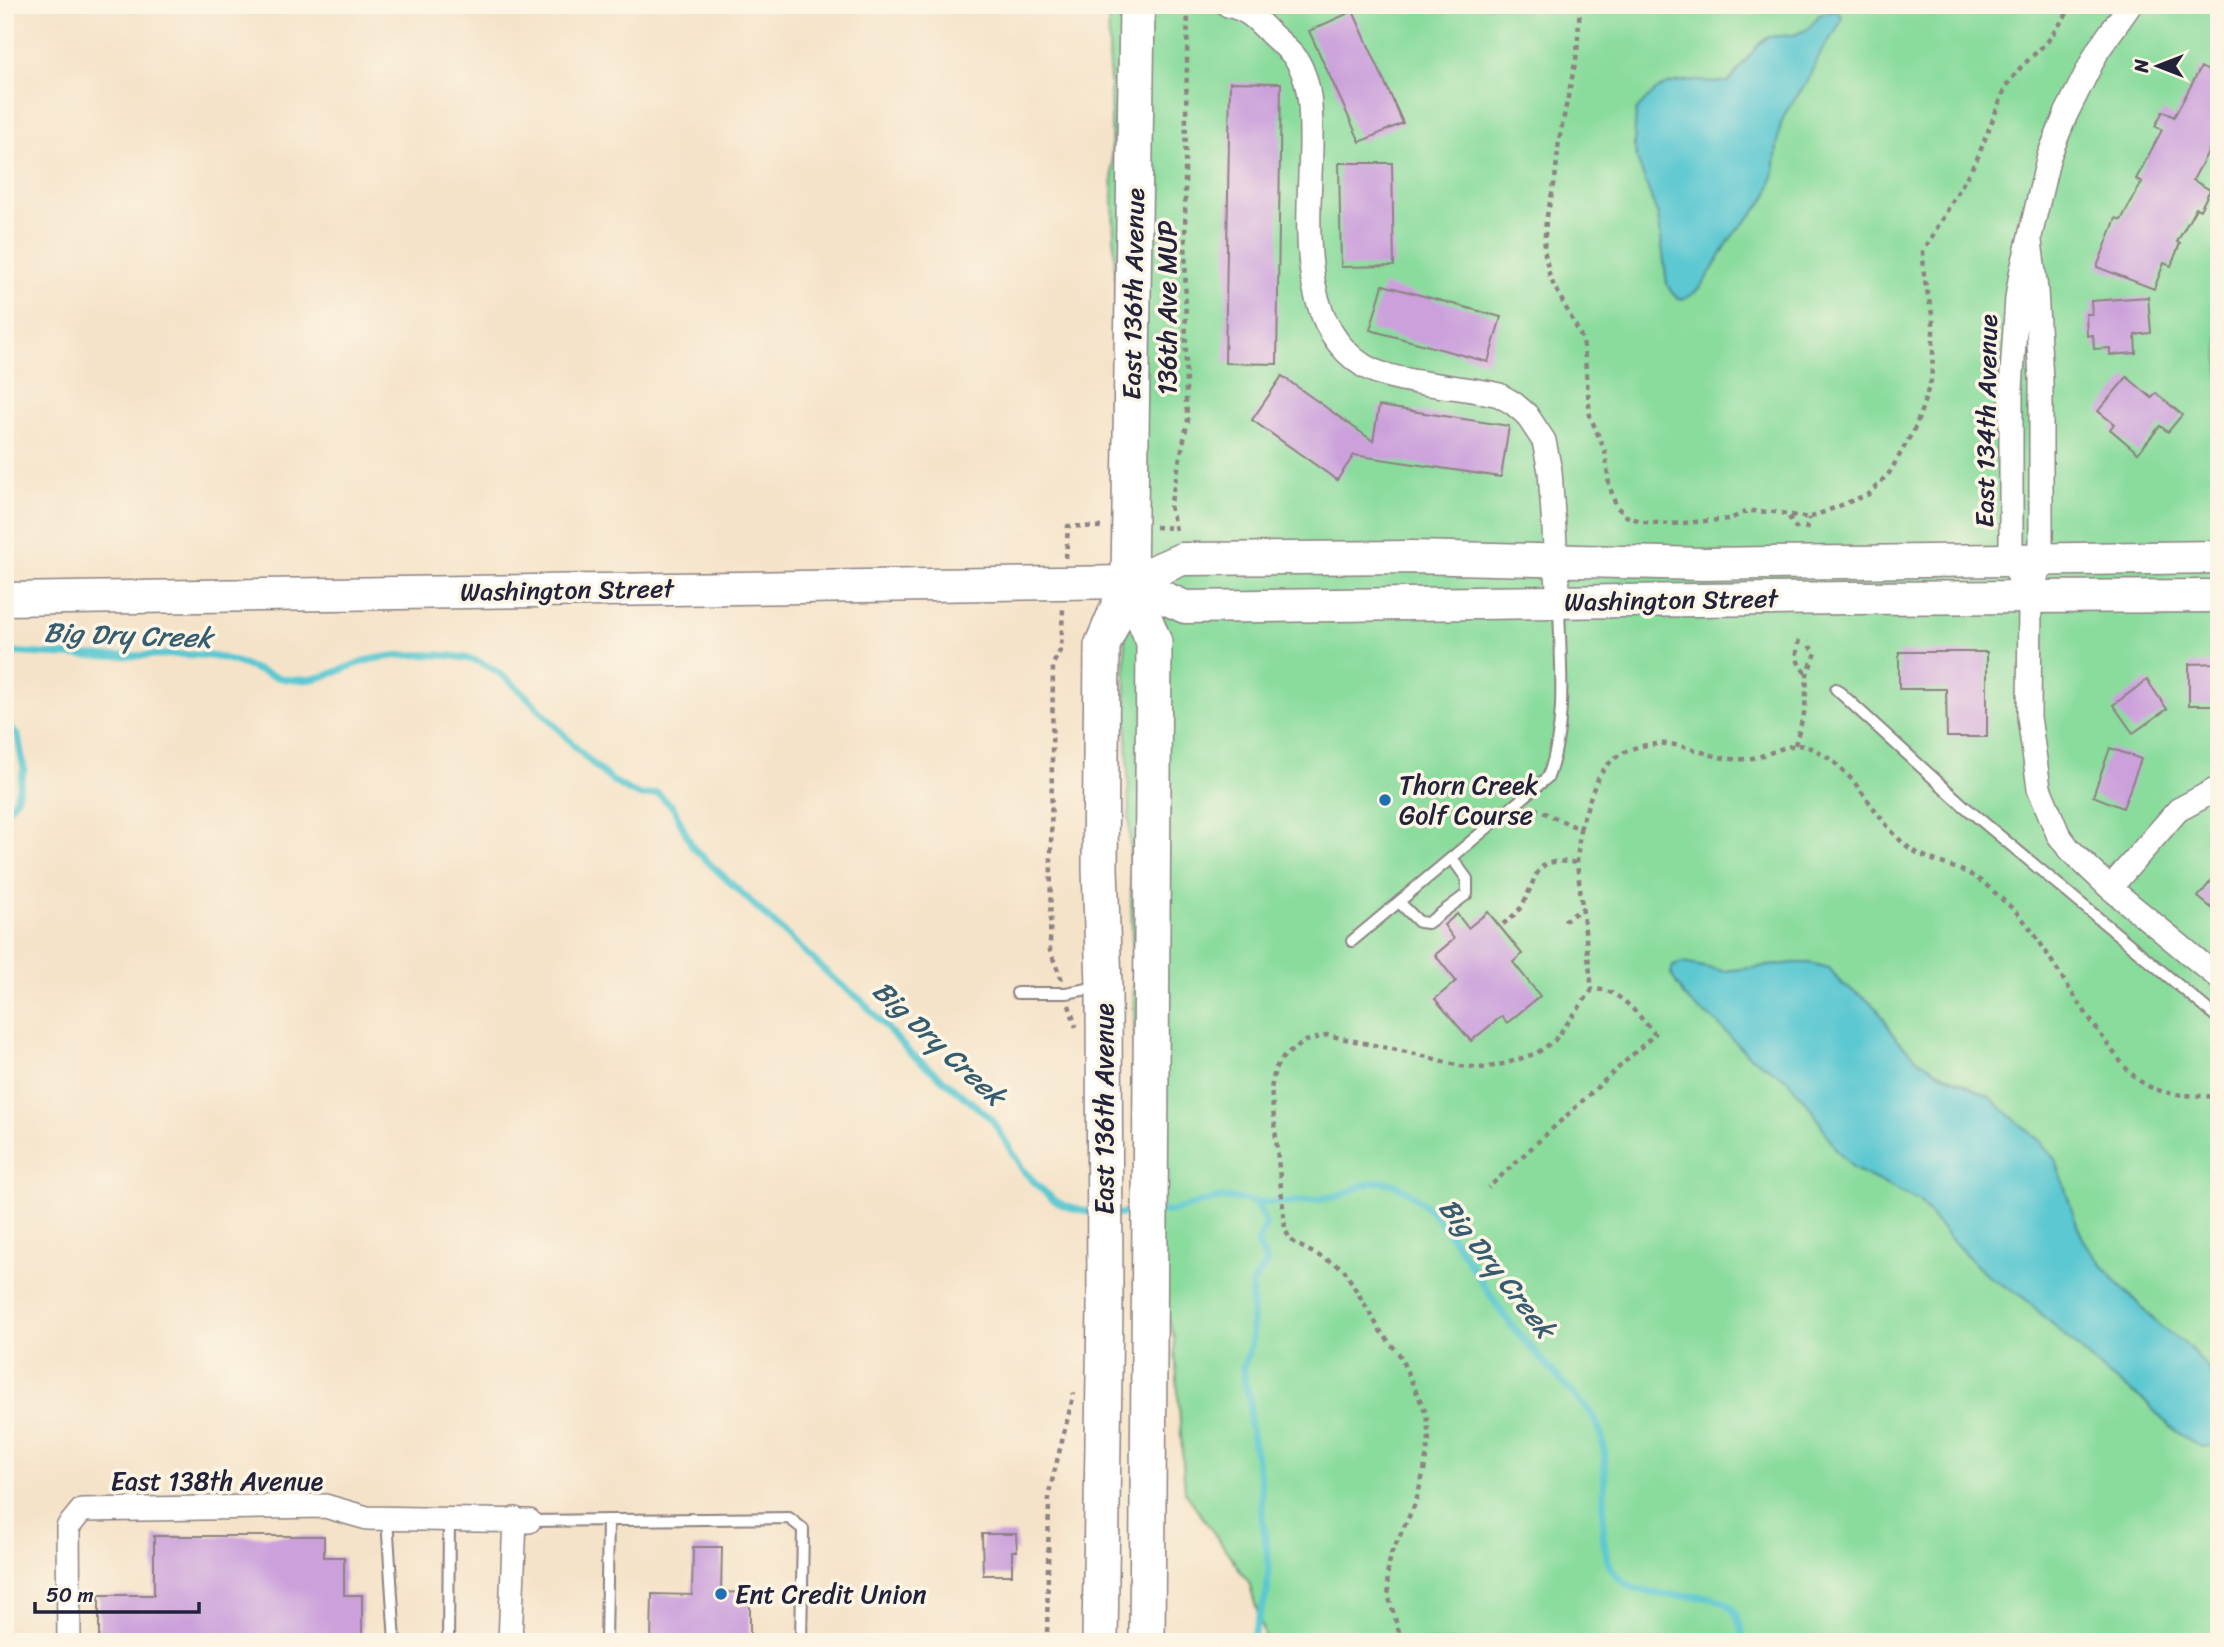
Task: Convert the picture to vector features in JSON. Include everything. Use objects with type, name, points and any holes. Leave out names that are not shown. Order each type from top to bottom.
[{"type":"main road","name":"East 136th Avenue","points":[[1100,1642],[1105,1307],[1104,986],[1100,868],[1102,646],[1129,582],[1137,5]]},
{"type":"main road","name":"Washington Street","points":[[5,598],[1129,582],[1182,559],[1411,557],[1704,564],[2219,557]]},
{"type":"main road","name":"East 136th Avenue","points":[[1129,582],[1154,642],[1147,1642]]},
{"type":"main road","name":"Washington Street","points":[[1129,582],[1185,607],[2219,596]]},
{"type":"street","name":"East 134th Avenue","points":[[2130,5],[2098,50],[2066,114],[2049,156],[2021,274],[2011,389],[2030,598],[2029,717],[2039,788],[2058,834],[2069,849],[2110,888],[2219,978]]},
{"type":"street","points":[[1240,7],[1296,59],[1307,90],[1311,129],[1311,265],[1318,302],[1330,332],[1352,357],[1381,374],[1499,395],[1513,402],[1526,414],[1537,427],[1550,471],[1559,602]]},
{"type":"street","name":"East 134th Avenue","points":[[2026,561],[2041,380],[2036,290],[2030,241]]},
{"type":"street","points":[[2110,888],[2178,810],[2219,788]]},
{"type":"street","name":"East 138th Avenue","points":[[69,1642],[68,1527],[82,1510],[325,1506],[368,1518],[522,1520]]},
{"type":"street","points":[[510,1642],[522,1520]]},
{"type":"lane","points":[[1352,941],[1548,777],[1556,757],[1561,688],[1559,602]]},
{"type":"lane","points":[[1836,688],[1964,806],[2219,1019]]},
{"type":"lane","points":[[1399,902],[1419,922],[1428,923],[1466,894],[1467,879],[1452,858]]},
{"type":"lane","points":[[1017,993],[1066,993],[1104,986]]},
{"type":"lane","points":[[522,1520],[789,1518],[803,1529],[801,1642]]},
{"type":"lane","points":[[387,1519],[395,1642]]},
{"type":"lane","points":[[448,1642],[449,1520]]},
{"type":"lane","points":[[606,1642],[608,1520]]},
{"type":"path","name":"136th Ave MUP","points":[[1182,559],[1170,506],[1188,420],[1185,169],[1188,5]]},
{"type":"path","points":[[1580,5],[1577,54],[1559,140],[1544,249],[1550,278],[1580,334],[1584,347],[1590,416],[1605,451],[1609,484],[1616,506],[1626,516],[1643,522],[1671,524],[1730,519],[1748,511],[1809,518],[1858,500],[1878,487],[1890,472],[1916,426],[1929,389],[1933,356],[1933,319],[1924,276],[1923,253],[1977,159],[2006,86],[2048,41],[2073,5]]},
{"type":"path","points":[[1788,516],[1798,531]]},
{"type":"path","points":[[1806,530],[1809,518]]},
{"type":"path","points":[[1799,640],[1796,650],[1799,666],[1807,674]]},
{"type":"path","points":[[1795,745],[1805,710],[1807,674],[1816,653],[1808,641]]},
{"type":"path","points":[[1061,649],[1053,664],[1050,951],[1060,972],[1073,1023],[1079,1031]]},
{"type":"path","points":[[1402,1642],[1389,1598],[1387,1576],[1391,1554],[1415,1504],[1424,1471],[1429,1438],[1426,1413],[1399,1354],[1381,1332],[1343,1268],[1289,1238],[1283,1216],[1271,1089],[1275,1069],[1284,1056],[1306,1041],[1327,1035],[1345,1037],[1460,1066],[1486,1068],[1537,1053],[1555,1040],[1592,990],[1577,863],[1580,829],[1598,779],[1610,762],[1628,749],[1652,743],[1678,745],[1723,758],[1754,758],[1795,745],[1805,746],[1823,754],[1845,770],[1882,821],[1902,843],[1926,857],[1972,875],[2015,911],[2035,932],[2056,969],[2129,1071],[2145,1084],[2163,1091],[2219,1097]]},
{"type":"path","points":[[1522,800],[1533,808],[1580,829]]},
{"type":"path","points":[[1503,924],[1522,907],[1536,872],[1555,860],[1577,863]]},
{"type":"path","points":[[1564,921],[1583,908]]},
{"type":"path","points":[[1488,1188],[1655,1034],[1621,999],[1598,989],[1592,990]]},
{"type":"path","points":[[1047,1642],[1049,1493],[1076,1387]]},
{"type":"green space","points":[[1108,5],[2219,5],[2219,1642],[1266,1642],[1249,1583],[1185,1492],[1174,1337],[1168,1317],[1136,1080]]},
{"type":"water","points":[[1836,9],[1842,18],[1838,27],[1782,122],[1773,179],[1767,195],[1731,238],[1703,284],[1693,294],[1684,298],[1675,296],[1667,284],[1658,216],[1634,145],[1636,111],[1658,89],[1668,84],[1688,81],[1728,82],[1768,37],[1794,35],[1808,29],[1819,15]]},
{"type":"water","points":[[1683,963],[1724,971],[1794,963],[1810,963],[1829,968],[1844,986],[1863,996],[1878,1010],[1897,1040],[1919,1060],[1988,1096],[2041,1142],[2056,1161],[2086,1245],[2111,1276],[2162,1328],[2185,1343],[2206,1365],[2219,1391],[2219,1439],[2212,1446],[2202,1447],[2181,1435],[2147,1403],[2103,1371],[2024,1298],[1985,1274],[1919,1201],[1854,1169],[1835,1148],[1813,1111],[1788,1080],[1748,1055],[1713,1019],[1698,1010],[1684,996],[1671,974],[1673,966]]},
{"type":"building","points":[[1353,11],[1403,123],[1360,142],[1309,31]]},
{"type":"building","points":[[2201,67],[2219,77],[2219,131],[2193,180],[2210,190],[2200,210],[2196,208],[2177,242],[2180,243],[2171,266],[2164,263],[2154,289],[2097,267],[2116,218],[2121,220],[2142,182],[2136,179],[2162,130],[2155,126],[2163,111],[2174,117]]},
{"type":"building","points":[[1230,82],[1281,83],[1277,364],[1225,363]]},
{"type":"building","points":[[1339,163],[1392,163],[1394,266],[1341,267]]},
{"type":"building","points":[[1383,285],[1501,317],[1488,362],[1370,330]]},
{"type":"building","points":[[2148,297],[2151,333],[2135,335],[2136,353],[2110,355],[2110,348],[2094,349],[2093,335],[2087,336],[2086,314],[2092,314],[2091,301]]},
{"type":"building","points":[[1282,376],[1373,441],[1379,406],[1509,426],[1501,477],[1354,455],[1337,480],[1252,420]]},
{"type":"building","points":[[2127,377],[2152,398],[2156,393],[2182,415],[2168,432],[2160,426],[2138,453],[2110,429],[2114,424],[2098,411]]},
{"type":"building","points":[[1899,652],[1987,652],[1987,737],[1947,737],[1946,689],[1899,689]]},
{"type":"building","points":[[2219,663],[2219,705],[2189,705],[2189,664]]},
{"type":"building","points":[[2147,680],[2167,709],[2133,733],[2113,705]]},
{"type":"building","points":[[2110,748],[2141,759],[2123,808],[2093,796]]},
{"type":"building","points":[[2219,871],[2219,914],[2198,897]]},
{"type":"building","points":[[1488,912],[1522,954],[1513,962],[1540,996],[1507,1023],[1502,1016],[1471,1041],[1435,999],[1456,981],[1435,955],[1454,939],[1444,925],[1457,914],[1468,928]]},
{"type":"building","points":[[982,1534],[1016,1534],[1017,1551],[1012,1551],[1012,1575],[983,1575]]},
{"type":"building","points":[[154,1536],[324,1536],[324,1557],[344,1557],[344,1595],[362,1595],[362,1642],[99,1642],[99,1595],[154,1595]]},
{"type":"building","name":"Ent Credit Union","points":[[693,1547],[722,1547],[721,1592],[750,1593],[750,1642],[651,1642],[652,1594],[692,1595]]},
{"type":"waterway","name":"Big Dry Creek","points":[[5,652],[93,656],[205,656],[227,659],[277,677],[298,680],[322,677],[371,660],[400,656],[462,657],[491,668],[527,697],[613,781],[638,794],[657,793],[673,807],[693,848],[834,979],[862,1001],[909,1052],[992,1119],[1023,1170],[1040,1188],[1065,1206],[1097,1214]]},
{"type":"waterway","name":"Big Dry Creek","points":[[5,721],[18,736],[24,769],[16,799],[5,813]]},
{"type":"waterway","name":"Big Dry Creek","points":[[1161,1212],[1223,1198],[1264,1203],[1321,1199],[1379,1182],[1404,1190],[1423,1203],[1456,1244],[1513,1327],[1592,1414],[1604,1449],[1605,1549],[1609,1564],[1616,1575],[1629,1585],[1645,1591],[1713,1598],[1726,1603],[1736,1615],[1745,1642]]},
{"type":"waterway","points":[[1251,1642],[1267,1593],[1269,1565],[1262,1515],[1261,1481],[1243,1367],[1252,1343],[1252,1285],[1267,1262],[1257,1243],[1266,1225],[1256,1202]]},
{"type":"waterway","name":"Big Dry Creek","points":[[1116,1214],[1142,1213]]},
{"type":"place","name":"Thorn Creek Golf Course","points":[[1385,800]]},
{"type":"place","name":"Ent Credit Union","points":[[721,1594]]}]
